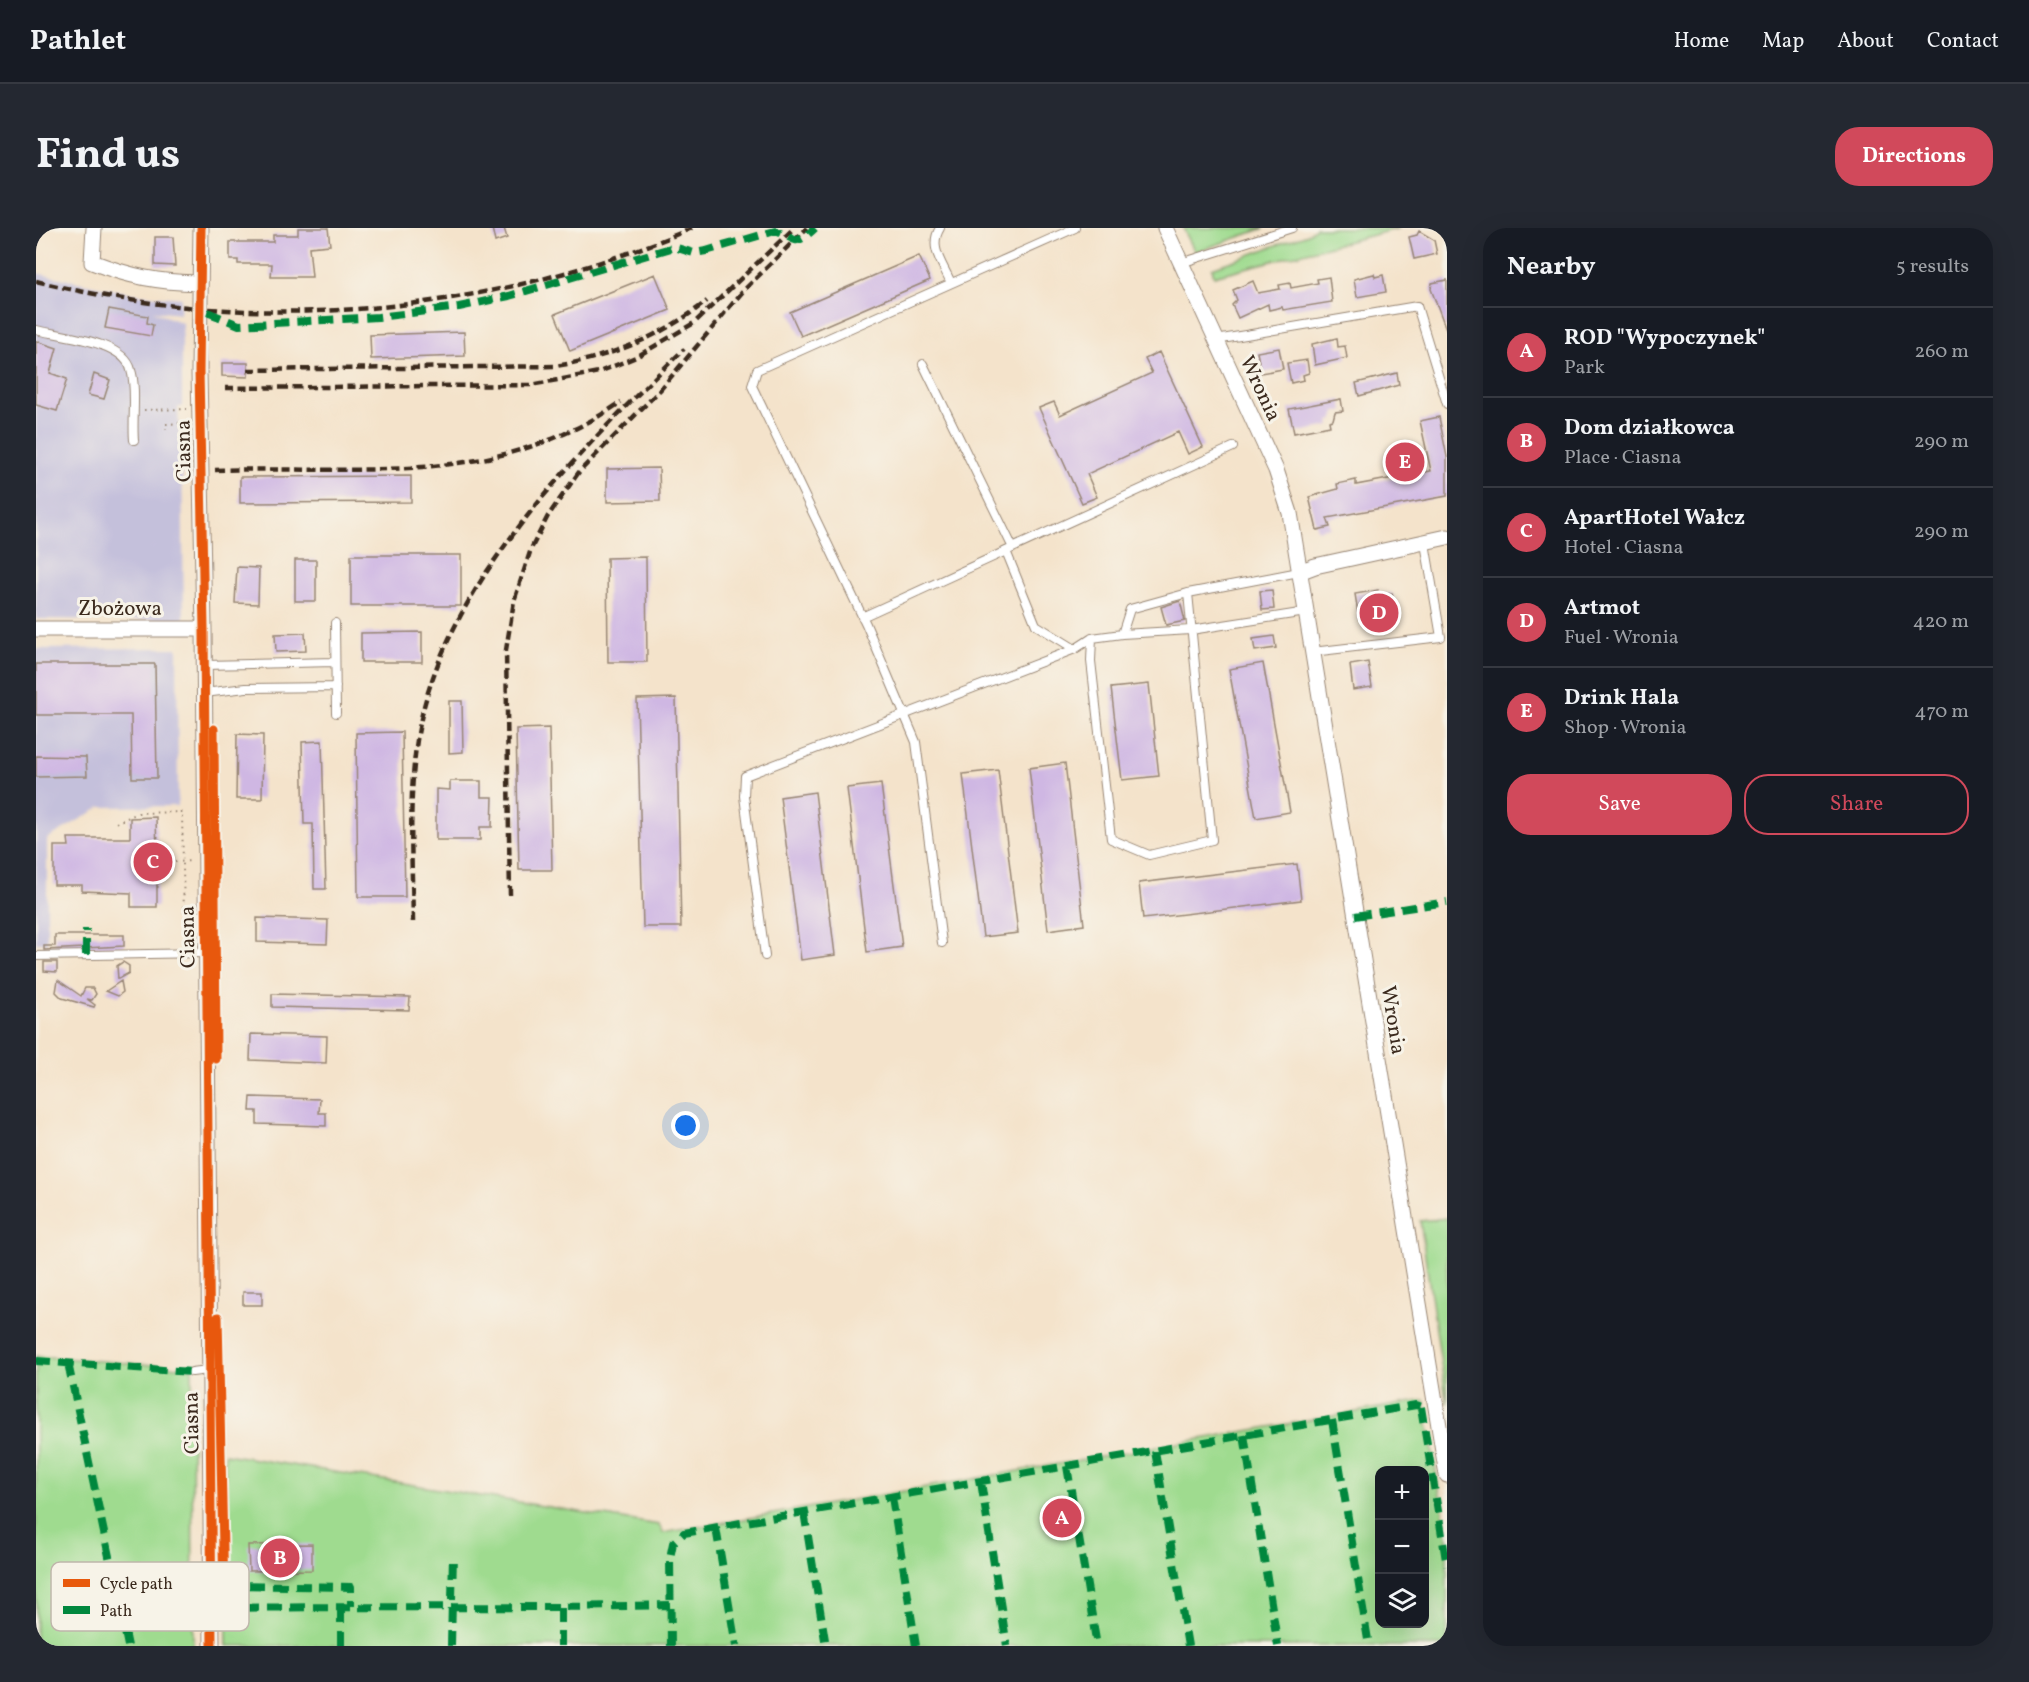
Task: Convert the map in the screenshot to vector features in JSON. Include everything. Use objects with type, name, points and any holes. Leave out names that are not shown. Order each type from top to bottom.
[{"type":"street","points":[[94,228],[92,262],[130,277],[153,281],[199,283]]},
{"type":"street","name":"Ciasna","points":[[201,228],[199,283],[204,629],[211,1562]]},
{"type":"street","name":"Wronia","points":[[1165,228],[1276,470],[1290,513],[1447,1475]]},
{"type":"street","points":[[1299,572],[1315,566],[1447,537]]},
{"type":"street","name":"Zbożowa","points":[[36,629],[204,629]]},
{"type":"street","name":"Ciasna","points":[[212,1631],[212,1646]]},
{"type":"lane","points":[[940,228],[934,238],[934,246],[951,283]]},
{"type":"lane","points":[[942,943],[916,742],[862,617],[752,386],[757,370],[1075,228]]},
{"type":"lane","points":[[1180,262],[1292,228]]},
{"type":"lane","points":[[1216,340],[1417,306],[1447,404]]},
{"type":"lane","points":[[36,330],[91,342],[124,356],[132,371],[134,440]]},
{"type":"lane","points":[[923,363],[1009,550],[1036,625],[1075,649]]},
{"type":"lane","points":[[862,617],[1233,447]]},
{"type":"lane","points":[[1312,652],[1441,637],[1425,543]]},
{"type":"lane","points":[[1122,634],[1130,609],[1188,592],[1299,572]]},
{"type":"lane","points":[[1092,638],[1091,661],[1111,839],[1149,855],[1212,840],[1188,592]]},
{"type":"lane","points":[[765,956],[744,796],[745,776],[1075,649],[1092,638],[1191,630],[1306,612]]},
{"type":"lane","points":[[335,623],[336,713]]},
{"type":"lane","points":[[204,665],[335,662]]},
{"type":"lane","points":[[204,693],[246,688],[336,687]]},
{"type":"lane","points":[[36,956],[205,953]]},
{"type":"lane","points":[[192,1372],[208,1370]]},
{"type":"path","points":[[133,410],[200,416]]},
{"type":"path","points":[[166,430],[166,424],[200,416]]},
{"type":"path","points":[[116,822],[138,813],[182,812],[184,919]]},
{"type":"path","points":[[160,859],[175,862]]},
{"type":"path","points":[[160,864],[204,861]]},
{"type":"path","points":[[157,887],[162,886]]},
{"type":"shaded area","points":[[36,273],[134,294],[181,298],[180,314],[153,311],[182,323],[182,407],[178,407],[180,448],[182,449],[184,620],[36,619]]},
{"type":"shaded area","points":[[177,648],[178,806],[101,807],[47,839],[47,943],[36,943],[36,649]]},
{"type":"green space","points":[[1183,228],[1265,228],[1195,252]]},
{"type":"green space","points":[[1316,228],[1400,228],[1214,276],[1212,268],[1308,234]]},
{"type":"green space","points":[[1447,1218],[1447,1404],[1420,1221]]},
{"type":"green space","points":[[36,1356],[192,1368],[193,1562],[51,1562],[51,1631],[193,1631],[193,1646],[36,1646]]},
{"type":"green space","points":[[1424,1400],[1447,1537],[1447,1646],[227,1646],[227,1631],[249,1631],[249,1562],[226,1562],[225,1454],[659,1525],[663,1533]]},
{"type":"building","points":[[298,228],[328,228],[330,245],[309,247],[312,277],[271,277],[272,264],[238,264],[238,260],[230,260],[230,242],[273,242],[273,235],[298,235]]},
{"type":"building","points":[[492,228],[504,228],[507,238],[495,242]]},
{"type":"building","points":[[1419,231],[1434,240],[1437,254],[1414,259],[1409,237],[1417,235]]},
{"type":"building","points":[[155,237],[173,237],[175,266],[155,265]]},
{"type":"building","points":[[919,256],[930,280],[801,336],[790,312]]},
{"type":"building","points":[[655,274],[670,310],[570,351],[555,314]]},
{"type":"building","points":[[1374,274],[1375,277],[1383,275],[1386,292],[1357,297],[1354,279]]},
{"type":"building","points":[[1329,277],[1332,302],[1283,310],[1282,307],[1269,310],[1268,304],[1238,318],[1232,305],[1237,300],[1233,290],[1253,281],[1258,293],[1280,289],[1279,285],[1290,283],[1291,288],[1318,283],[1317,279]]},
{"type":"building","points":[[1447,280],[1446,329],[1431,289],[1432,283]]},
{"type":"building","points":[[109,309],[148,316],[147,323],[153,325],[151,336],[105,328]]},
{"type":"building","points":[[464,332],[465,356],[371,359],[370,335]]},
{"type":"building","points":[[1337,338],[1338,347],[1345,346],[1347,358],[1315,365],[1312,344]]},
{"type":"building","points":[[36,341],[57,348],[50,373],[67,379],[57,411],[36,405]]},
{"type":"building","points":[[1279,348],[1283,369],[1261,373],[1257,352]]},
{"type":"building","points":[[1159,352],[1203,447],[1188,454],[1178,432],[1087,474],[1097,497],[1082,503],[1039,408],[1054,402],[1060,415],[1152,373],[1145,359]]},
{"type":"building","points":[[1307,360],[1309,373],[1303,375],[1304,380],[1291,383],[1287,363]]},
{"type":"building","points":[[222,363],[248,363],[248,377],[222,376]]},
{"type":"building","points":[[1397,373],[1399,385],[1359,396],[1356,383]]},
{"type":"building","points":[[94,374],[110,380],[104,399],[88,395]]},
{"type":"building","points":[[1341,399],[1343,411],[1335,412],[1333,420],[1329,421],[1330,426],[1294,433],[1289,409]]},
{"type":"building","points":[[1439,417],[1447,457],[1447,496],[1327,518],[1330,527],[1317,530],[1309,497],[1338,489],[1337,484],[1356,480],[1356,485],[1431,471],[1420,421]]},
{"type":"building","points":[[659,468],[660,501],[607,502],[607,469]]},
{"type":"building","points":[[411,476],[411,502],[240,503],[240,477]]},
{"type":"building","points":[[351,555],[461,555],[461,606],[351,606]]},
{"type":"building","points":[[646,557],[647,662],[608,662],[607,558]]},
{"type":"building","points":[[295,560],[316,560],[316,601],[295,601]]},
{"type":"building","points":[[237,567],[259,568],[258,604],[235,603]]},
{"type":"building","points":[[1272,590],[1274,609],[1262,610],[1260,591]]},
{"type":"building","points":[[1378,590],[1379,595],[1392,593],[1396,613],[1359,619],[1355,594]]},
{"type":"building","points":[[1180,601],[1185,621],[1166,625],[1161,607]]},
{"type":"building","points":[[422,632],[422,662],[361,662],[361,633]]},
{"type":"building","points":[[305,633],[306,651],[276,652],[275,634]]},
{"type":"building","points":[[1274,636],[1276,648],[1255,651],[1253,639]]},
{"type":"building","points":[[1368,662],[1372,687],[1353,690],[1350,665]]},
{"type":"building","points":[[1263,663],[1290,812],[1256,818],[1229,669]]},
{"type":"building","points":[[36,664],[155,664],[157,778],[132,778],[131,715],[36,715]]},
{"type":"building","points":[[1149,684],[1159,776],[1122,780],[1111,688]]},
{"type":"building","points":[[676,698],[681,927],[643,927],[637,699]]},
{"type":"building","points":[[449,701],[462,701],[463,752],[449,753]]},
{"type":"building","points":[[549,728],[552,870],[519,870],[516,729]]},
{"type":"building","points":[[402,732],[405,897],[358,897],[356,733]]},
{"type":"building","points":[[237,734],[263,735],[262,799],[236,799]]},
{"type":"building","points":[[322,741],[326,889],[314,889],[313,824],[304,824],[302,742]]},
{"type":"building","points":[[36,756],[86,757],[87,776],[36,777]]},
{"type":"building","points":[[1065,763],[1084,925],[1048,930],[1029,768]]},
{"type":"building","points":[[998,770],[1018,933],[983,937],[963,774]]},
{"type":"building","points":[[450,781],[481,781],[481,797],[493,797],[492,827],[480,827],[480,840],[436,840],[436,789],[450,790]]},
{"type":"building","points":[[881,784],[902,947],[867,952],[847,788]]},
{"type":"building","points":[[815,792],[835,955],[801,960],[780,797]]},
{"type":"building","points":[[156,817],[157,855],[160,855],[160,869],[157,869],[157,907],[131,907],[131,893],[82,891],[82,885],[54,885],[54,846],[69,846],[68,838],[130,838],[130,818]]},
{"type":"building","points":[[1297,864],[1301,900],[1143,919],[1139,883]]},
{"type":"building","points":[[257,918],[328,920],[327,944],[257,942]]},
{"type":"building","points":[[55,935],[124,935],[124,946],[44,950],[44,946],[55,946]]},
{"type":"building","points":[[44,962],[57,962],[57,972],[44,971]]},
{"type":"building","points":[[123,962],[129,966],[129,973],[118,979],[117,966]]},
{"type":"building","points":[[58,980],[81,996],[85,988],[93,988],[96,994],[92,1000],[87,999],[95,1005],[94,1007],[62,998],[56,992]]},
{"type":"building","points":[[121,981],[123,992],[118,996],[106,991]]},
{"type":"building","points":[[272,994],[410,997],[409,1010],[272,1007]]},
{"type":"building","points":[[251,1034],[327,1036],[326,1063],[250,1060]]},
{"type":"building","points":[[251,1097],[320,1099],[319,1113],[326,1113],[326,1126],[257,1124],[257,1111],[250,1111]]},
{"type":"building","points":[[243,1292],[262,1292],[262,1305],[243,1305]]},
{"type":"building","points":[[312,1544],[312,1570],[249,1571],[248,1545]]},
{"type":"railway","points":[[36,281],[118,298],[201,308],[285,312],[368,308],[452,298],[534,281],[614,258],[692,228]]},
{"type":"railway","points":[[225,388],[531,385],[599,372],[636,357],[694,323],[794,228]]},
{"type":"railway","points":[[510,895],[506,650],[514,601],[531,549],[548,516],[579,472],[660,390],[744,290],[807,228]]},
{"type":"railway","points":[[248,370],[556,366],[597,357],[636,343],[673,325],[707,301]]},
{"type":"railway","points":[[413,922],[411,853],[417,740],[431,684],[454,629],[484,577],[519,526],[601,432],[684,349]]},
{"type":"railway","points":[[215,470],[374,469],[425,467],[476,460],[525,448],[574,429],[621,402]]},
{"type":"marked path","points":[[207,312],[239,325],[378,317],[459,307],[509,296],[674,247],[694,253],[775,231],[798,240],[815,228]]},
{"type":"marked path","points":[[1355,916],[1447,902]]},
{"type":"marked path","points":[[86,929],[86,955]]},
{"type":"marked path","points":[[36,1361],[192,1372]]},
{"type":"marked path","points":[[68,1363],[110,1562]]},
{"type":"marked path","points":[[671,1646],[670,1558],[673,1543],[684,1533],[1416,1405],[1427,1409]]},
{"type":"marked path","points":[[1421,1407],[1447,1566]]},
{"type":"marked path","points":[[1332,1420],[1369,1646]]},
{"type":"marked path","points":[[1244,1435],[1278,1646]]},
{"type":"marked path","points":[[1155,1451],[1188,1646]]},
{"type":"marked path","points":[[1067,1466],[1097,1646]]},
{"type":"marked path","points":[[981,1482],[1007,1646]]},
{"type":"marked path","points":[[892,1497],[916,1646]]},
{"type":"marked path","points":[[804,1512],[826,1646]]},
{"type":"marked path","points":[[716,1528],[736,1646]]},
{"type":"marked path","points":[[451,1646],[453,1554]]},
{"type":"marked path","points":[[249,1585],[351,1587],[351,1606]]},
{"type":"marked path","points":[[249,1608],[670,1605]]},
{"type":"marked path","points":[[341,1606],[341,1646]]},
{"type":"marked path","points":[[561,1608],[561,1646]]},
{"type":"marked path","points":[[125,1631],[128,1646]]},
{"type":"cycle path","points":[[201,228],[199,371],[204,629],[211,1562]]},
{"type":"cycle path","points":[[214,729],[216,1059]]},
{"type":"cycle path","points":[[218,1317],[223,1562]]},
{"type":"cycle path","points":[[212,1631],[212,1646]]},
{"type":"place","name":"Drink Hala","points":[[1405,462]]},
{"type":"place","name":"Artmot","points":[[1379,613]]},
{"type":"place","name":"ApartHotel Wałcz","points":[[153,862]]},
{"type":"place","name":"ROD \"Wypoczynek\"","points":[[1062,1518]]},
{"type":"place","name":"Dom działkowca","points":[[280,1558]]}]
